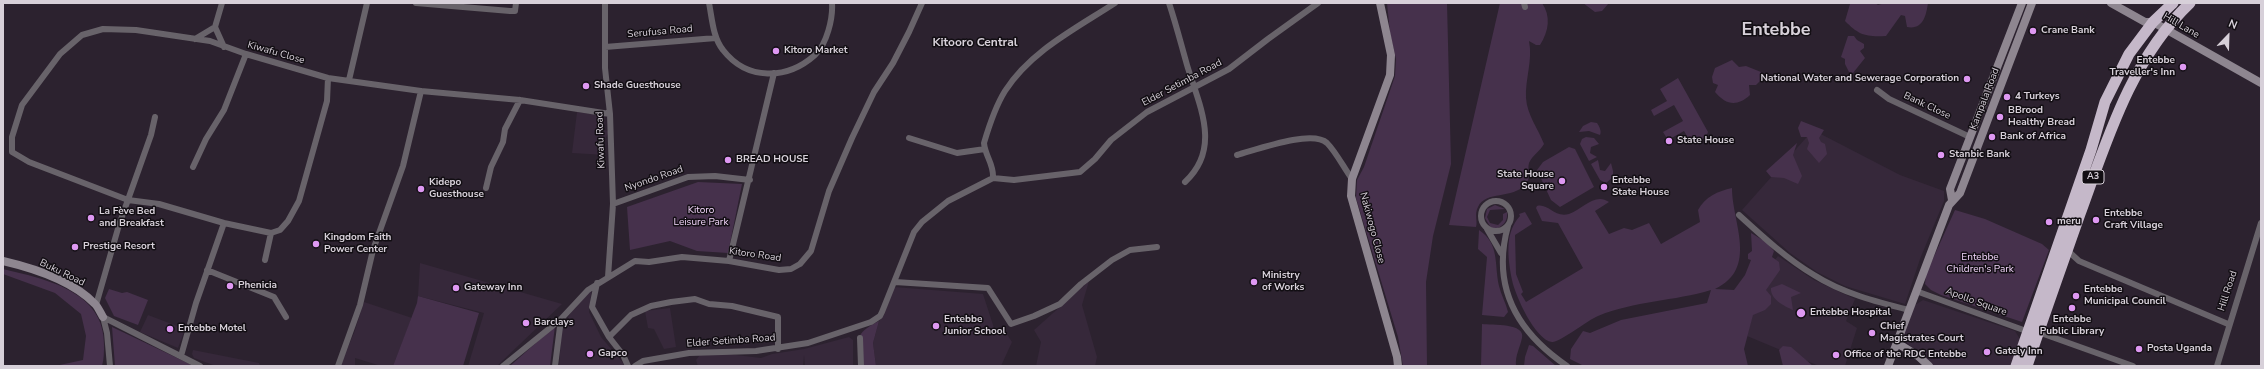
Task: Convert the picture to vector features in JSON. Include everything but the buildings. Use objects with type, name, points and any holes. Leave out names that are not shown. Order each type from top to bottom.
[{"type":"highway","name":"A3","points":[[2026,366],[2034,332],[2092,150],[2105,102],[2129,54],[2153,22],[2173,3]]},
{"type":"highway","name":"A3","points":[[2016,366],[2034,332],[2067,250],[2118,111],[2147,55],[2165,29],[2190,3]]},
{"type":"street","points":[[222,3],[215,27],[224,47]]},
{"type":"street","points":[[349,80],[368,3]]},
{"type":"street","points":[[416,3],[510,11],[515,10],[516,3]]},
{"type":"street","name":"Kiwafu Road","points":[[605,3],[605,47],[610,114],[613,204],[608,277]]},
{"type":"street","points":[[709,3],[716,38],[722,49],[734,62],[753,73],[774,73],[790,70],[815,55],[821,47],[828,28],[832,3]]},
{"type":"street","name":"Kitoro Road","points":[[503,366],[561,319],[598,282],[635,261],[649,262],[682,256],[730,261],[779,270],[791,269],[806,258],[811,251],[829,191],[852,138],[874,92],[906,38],[922,3]]},
{"type":"street","points":[[992,178],[992,163],[984,149],[984,143],[1004,92],[1046,48],[1107,5],[1115,3]]},
{"type":"street","points":[[1169,3],[1196,88],[1206,137],[1204,151],[1198,167],[1185,182]]},
{"type":"street","name":"Elder Setimba Road","points":[[635,366],[643,361],[689,353],[778,349],[808,343],[871,322],[880,316],[914,232],[922,222],[948,201],[992,178],[1014,180],[1080,172],[1127,126],[1165,101],[1196,88],[1229,69],[1268,38],[1318,3]]},
{"type":"street","name":"Nakiwogo Close","points":[[1380,3],[1391,55],[1390,75],[1352,179],[1351,196],[1397,357],[1398,366]]},
{"type":"street","name":"Kampala Road","points":[[1952,200],[1950,189],[2022,3]]},
{"type":"street","name":"Kampala Road","points":[[1888,366],[1952,200],[1960,193],[2032,3]]},
{"type":"street","name":"Hill Lane","points":[[2111,3],[2145,22],[2153,22],[2261,83]]},
{"type":"street","points":[[195,39],[215,27]]},
{"type":"street","name":"Kiwafu Close","points":[[128,200],[29,162],[15,154],[11,147],[12,137],[22,105],[60,54],[82,35],[103,29],[136,30],[210,41],[246,54],[328,78],[421,91],[520,100],[610,114]]},
{"type":"street","name":"Serufusa Road","points":[[605,47],[716,38]]},
{"type":"street","points":[[193,167],[206,139],[224,110],[246,54]]},
{"type":"street","points":[[730,261],[774,73]]},
{"type":"street","points":[[128,200],[159,204],[224,223],[271,234],[280,230],[288,222],[300,201],[327,101],[328,78]]},
{"type":"street","name":"Bank Close","points":[[1877,90],[1889,99],[1970,137]]},
{"type":"street","points":[[338,366],[360,306],[373,250],[403,166],[421,91]]},
{"type":"street","points":[[486,188],[491,167],[503,142],[505,129],[520,100]]},
{"type":"street","points":[[96,305],[119,225],[155,117]]},
{"type":"street","points":[[1236,155],[1306,137],[1320,138],[1327,143],[1352,179]]},
{"type":"street","points":[[909,138],[957,153],[984,149]]},
{"type":"street","name":"Nyondo Road","points":[[613,204],[688,177],[715,176],[750,180]]},
{"type":"street","points":[[1502,253],[1482,222],[1482,211],[1486,204],[1494,201],[1503,203],[1509,209],[1511,217],[1502,253],[1506,290],[1519,319],[1546,351],[1567,366]]},
{"type":"street","points":[[1740,215],[1784,254],[1814,276],[1843,290],[1909,310]]},
{"type":"street","points":[[181,356],[207,270],[224,223]]},
{"type":"street","name":"Hill Road","points":[[2217,366],[2228,324],[2259,233],[2261,223]]},
{"type":"street","points":[[1487,229],[1498,231],[1508,226]]},
{"type":"street","points":[[265,260],[271,234]]},
{"type":"street","points":[[895,282],[988,288],[995,296],[1011,324],[1034,316],[1060,304],[1081,284],[1112,260],[1130,250],[1158,247]]},
{"type":"street","points":[[2067,250],[2079,260],[2228,324]]},
{"type":"street","name":"Buku Road","points":[[3,262],[46,275],[75,290],[96,305],[103,316],[107,333],[110,366]]},
{"type":"street","points":[[207,270],[274,297],[286,316]]},
{"type":"street","points":[[598,282],[592,307],[609,337],[623,354],[628,366]]},
{"type":"street","name":"Apollo Square","points":[[1916,292],[2133,366]]},
{"type":"street","points":[[609,337],[631,315],[651,306],[695,300],[709,304],[732,306],[778,317],[778,349]]},
{"type":"street","points":[[103,316],[200,366]]},
{"type":"street","points":[[555,366],[561,319]]},
{"type":"street","points":[[860,338],[861,366]]},
{"type":"street","points":[[1897,343],[1918,356],[1929,366]]},
{"type":"shaded area","points":[[577,112],[605,116],[604,130],[610,131],[601,145],[605,155],[572,153]]},
{"type":"shaded area","points":[[1813,130],[1900,175],[1944,191],[1944,201],[1920,259],[1905,304],[1845,286],[1817,272],[1790,253],[1742,210]]},
{"type":"shaded area","name":"Entebbe Hospital","points":[[1778,256],[1814,280],[1855,299],[1846,321],[1857,328],[1845,366],[1819,366],[1747,336],[1755,304],[1774,261]]},
{"type":"shaded area","points":[[420,263],[562,304],[498,365],[468,366],[484,313],[418,296]]},
{"type":"shaded area","points":[[1089,281],[1082,305],[1097,357],[1095,366],[1036,366],[1041,342],[1034,330]]},
{"type":"shaded area","points":[[592,286],[589,312],[601,337],[624,364],[623,366],[559,366],[562,328],[575,305]]},
{"type":"shaded area","name":"Entebbe Junior School","points":[[894,287],[983,294],[995,331],[1006,333],[1012,342],[1001,366],[876,366],[873,343],[879,321],[884,315]]},
{"type":"shaded area","points":[[1923,300],[2015,331],[2020,339],[2010,366],[1932,366],[1904,340],[1903,335],[1915,305]]},
{"type":"shaded area","points":[[364,302],[412,318],[393,366],[381,366],[355,358],[355,366],[340,366],[354,333]]},
{"type":"shaded area","points":[[670,308],[676,347],[664,349],[654,329],[648,328],[645,311]]},
{"type":"shaded area","points":[[148,315],[185,329],[178,348],[140,332]]},
{"type":"shaded area","points":[[849,337],[853,340],[853,366],[805,366],[804,355],[803,366],[698,366],[696,360],[703,351],[761,358],[772,354],[804,349]]},
{"type":"shaded area","points":[[193,350],[259,363],[260,366],[216,366],[194,358],[192,354]]},
{"type":"green space","points":[[1387,3],[1447,3],[1451,164],[1433,236],[1426,282],[1427,366],[1403,366],[1398,337],[1356,198],[1357,180],[1364,167],[1395,76],[1396,59],[1390,33]]},
{"type":"green space","points":[[1500,3],[1542,3],[1547,13],[1547,29],[1540,45],[1536,45],[1529,41],[1530,55],[1526,91],[1528,110],[1544,144],[1529,163],[1528,179],[1526,184],[1514,192],[1493,196],[1482,202],[1477,210],[1476,227],[1449,225]]},
{"type":"green space","points":[[1583,3],[1609,3],[1602,11],[1595,12]]},
{"type":"green space","points":[[1875,3],[1878,5],[1885,3],[1928,3],[1925,17],[1920,24],[1917,26],[1907,27],[1905,16],[1901,15],[1886,36],[1879,36],[1863,34],[1854,29],[1845,21],[1850,4]]},
{"type":"green space","points":[[1848,36],[1854,36],[1857,40],[1864,44],[1864,48],[1860,51],[1865,58],[1853,73],[1849,72],[1845,64],[1845,59],[1841,57]]},
{"type":"green space","points":[[1732,60],[1739,67],[1746,66],[1761,72],[1760,81],[1756,85],[1749,85],[1750,95],[1736,103],[1723,100],[1715,92],[1718,85],[1713,83],[1712,77],[1715,68]]},
{"type":"green space","points":[[1678,78],[1708,132],[1706,137],[1692,145],[1684,131],[1668,140],[1663,132],[1683,121],[1674,105],[1654,116],[1651,110],[1667,101],[1660,89]]},
{"type":"green space","points":[[1801,121],[1824,130],[1819,138],[1821,142],[1825,144],[1827,154],[1819,163],[1807,149],[1809,143],[1807,137],[1801,137],[1798,128]]},
{"type":"green space","points":[[1591,122],[1597,123],[1601,133],[1600,135],[1589,131],[1579,132],[1583,126]]},
{"type":"green space","points":[[1586,137],[1594,138],[1599,144],[1591,147],[1590,153],[1597,157],[1589,161],[1580,144],[1582,139]]},
{"type":"green space","points":[[1797,143],[1793,155],[1802,176],[1798,184],[1784,178],[1771,177],[1766,171]]},
{"type":"green space","name":"State House Square","points":[[1569,147],[1575,149],[1594,187],[1560,207],[1551,200],[1537,170],[1543,162]]},
{"type":"green space","points":[[1598,160],[1600,170],[1605,171],[1611,163],[1613,177],[1606,183],[1600,180],[1591,164]]},
{"type":"green space","name":"Kitoro Leisure Park","points":[[698,182],[742,184],[728,253],[697,251],[670,241],[630,250],[627,207]]},
{"type":"green space","points":[[1732,188],[1740,244],[1740,257],[1736,269],[1728,280],[1715,289],[1734,290],[1745,275],[1751,260],[1748,259],[1748,254],[1752,251],[1751,233],[1766,242],[1774,251],[1772,257],[1779,262],[1780,270],[1766,290],[1771,296],[1771,304],[1765,310],[1753,315],[1744,349],[1748,366],[1584,366],[1570,359],[1571,349],[1583,331],[1590,333],[1621,320],[1707,303],[1711,290],[1612,311],[1593,318],[1556,341],[1552,342],[1539,334],[1521,306],[1512,280],[1509,264],[1509,238],[1511,230],[1520,216],[1519,214],[1525,212],[1532,224],[1515,235],[1516,274],[1523,292],[1521,294],[1526,302],[1583,268],[1558,223],[1542,221],[1536,208],[1537,206],[1545,207],[1564,215],[1574,212],[1594,200],[1604,199],[1609,202],[1595,211],[1609,234],[1624,228],[1632,230],[1649,223],[1661,244],[1700,222],[1698,210],[1708,198]]},
{"type":"green space","points":[[1495,205],[1505,209],[1490,210],[1487,217],[1490,223],[1498,225],[1503,220],[1503,214],[1507,212],[1507,217],[1504,224],[1500,227],[1491,228],[1485,218],[1487,209]]},
{"type":"green space","name":"Entebbe Children's Park","points":[[1955,210],[1985,219],[2042,244],[2049,250],[2022,322],[1941,295],[1931,290],[1925,284],[1926,274]]},
{"type":"green space","points":[[1479,230],[1486,236],[1493,248],[1499,286],[1508,312],[1504,317],[1482,315],[1487,257],[1478,249]]},
{"type":"green space","points":[[3,269],[54,283],[70,290],[84,300],[95,312],[102,327],[104,358],[102,366],[55,366],[83,360],[86,336],[81,314],[55,293],[3,274]]},
{"type":"green space","points":[[1782,284],[1801,293],[1791,297],[1793,310],[1775,299],[1771,292],[1771,288]]},
{"type":"green space","points":[[109,289],[122,293],[127,292],[148,300],[138,325],[114,316],[105,298]]},
{"type":"green space","points":[[418,296],[479,313],[463,366],[393,366],[417,303]]},
{"type":"green space","points":[[879,321],[873,343],[876,366],[862,366],[859,338],[865,330]]},
{"type":"green space","points":[[1482,324],[1514,327],[1522,333],[1516,358],[1516,366],[1481,366]]},
{"type":"green space","points":[[555,326],[550,366],[510,366]]},
{"type":"green space","points":[[112,327],[194,366],[115,366]]},
{"type":"green space","points":[[1529,345],[1533,346],[1556,366],[1524,366]]},
{"type":"green space","points":[[1783,346],[1791,347],[1813,366],[1783,366],[1779,350]]},
{"type":"place","name":"Crane Bank","points":[[2033,31]]},
{"type":"place","name":"Kitoro Market","points":[[776,51]]},
{"type":"place","name":"Entebbe Traveller's Inn","points":[[2183,67]]},
{"type":"place","name":"National Water and Sewerage Corporation","points":[[1967,79]]},
{"type":"place","name":"Shade Guesthouse","points":[[586,86]]},
{"type":"place","name":"4 Turkeys","points":[[2007,97]]},
{"type":"place","name":"BBrood Healthy Bread","points":[[2000,117]]},
{"type":"place","name":"Bank of Africa","points":[[1992,137]]},
{"type":"place","name":"State House","points":[[1669,141]]},
{"type":"place","name":"Stanbic Bank","points":[[1941,155]]},
{"type":"place","name":"BREAD HOUSE","points":[[728,160]]},
{"type":"place","name":"State House Square","points":[[1562,181]]},
{"type":"place","name":"Entebbe State House","points":[[1604,187]]},
{"type":"place","name":"Kidepo Guesthouse","points":[[421,189]]},
{"type":"place","name":"La Fève Bed and Breakfast","points":[[91,218]]},
{"type":"place","name":"Entebbe Craft Village","points":[[2096,220]]},
{"type":"place","name":"meru","points":[[2049,222]]},
{"type":"place","name":"Kingdom Faith Power Center","points":[[316,244]]},
{"type":"place","name":"Prestige Resort","points":[[75,247]]},
{"type":"place","name":"Ministry of Works","points":[[1254,282]]},
{"type":"place","name":"Phenicia","points":[[230,286]]},
{"type":"place","name":"Gateway Inn","points":[[456,288]]},
{"type":"place","name":"Entebbe Municipal Council","points":[[2076,296]]},
{"type":"place","name":"Entebbe Public Library","points":[[2072,308]]},
{"type":"place","name":"Entebbe Hospital","points":[[1801,313]]},
{"type":"place","name":"Barclays","points":[[526,323]]},
{"type":"place","name":"Entebbe Junior School","points":[[936,326]]},
{"type":"place","name":"Entebbe Motel","points":[[170,329]]},
{"type":"place","name":"Chief Magistrates Court","points":[[1872,333]]},
{"type":"place","name":"Posta Uganda","points":[[2139,349]]},
{"type":"place","name":"Gately Inn","points":[[1987,352]]},
{"type":"place","name":"Gapco","points":[[590,354]]},
{"type":"place","name":"Office of the RDC Entebbe","points":[[1836,355]]},
{"type":"district","name":"Entebbe","points":[[1776,31]]},
{"type":"district","name":"Kitooro Central","points":[[975,43]]}]
